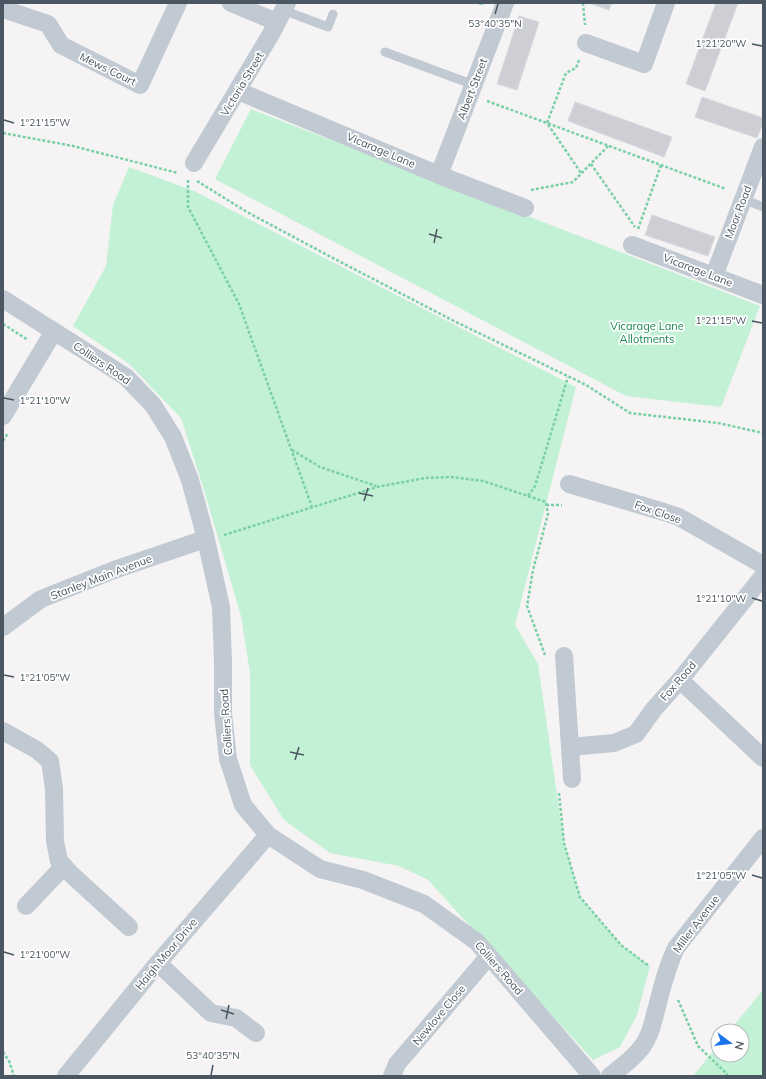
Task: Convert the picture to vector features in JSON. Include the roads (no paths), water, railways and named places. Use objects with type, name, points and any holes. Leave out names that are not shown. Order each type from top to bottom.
[{"type":"street","name":"Mews Court","points":[[3,9],[48,24],[60,45],[140,85],[178,3]]},
{"type":"street","points":[[231,3],[282,12]]},
{"type":"street","name":"Albert Street","points":[[440,174],[504,3]]},
{"type":"street","points":[[586,43],[644,64],[666,3]]},
{"type":"street","name":"Victoria Street","points":[[190,173],[282,12]]},
{"type":"street","name":"Vicarage Lane","points":[[238,90],[440,174],[526,199]]},
{"type":"street","name":"Moor Road","points":[[714,276],[763,147]]},
{"type":"street","name":"Vicarage Lane","points":[[632,245],[763,295]]},
{"type":"street","name":"Colliers Road","points":[[3,299],[126,377],[154,405],[173,438],[190,480],[221,607],[223,713],[228,759],[243,805],[268,835],[320,869],[364,880],[424,904],[477,942],[592,1076]]},
{"type":"street","points":[[3,416],[54,331]]},
{"type":"street","name":"Fox Close","points":[[569,484],[679,517],[763,565]]},
{"type":"street","name":"Stanley Main Avenue","points":[[3,627],[41,600],[114,570],[205,539]]},
{"type":"street","name":"Fox Road","points":[[570,748],[614,743],[636,734],[654,709],[680,680],[763,576]]},
{"type":"street","points":[[564,656],[572,779]]},
{"type":"street","points":[[680,680],[763,758]]},
{"type":"street","points":[[3,731],[37,750],[50,761],[54,789],[55,840],[59,861],[129,927]]},
{"type":"street","name":"Haigh Moor Drive","points":[[66,1076],[158,963],[268,835]]},
{"type":"street","name":"Miller Avenue","points":[[610,1076],[631,1060],[650,1035],[664,978],[676,948],[763,838]]},
{"type":"street","points":[[26,906],[64,866]]},
{"type":"street","name":"Newlove Close","points":[[392,1076],[397,1064],[489,956]]},
{"type":"street","points":[[158,963],[212,1013],[236,1018],[256,1033]]},
{"type":"lane","points":[[282,12],[328,27],[333,14]]},
{"type":"lane","points":[[385,52],[472,90]]},
{"type":"lane","points":[[744,198],[763,207]]},
{"type":"park label","name":"Vicarage Lane Allotments","points":[[647,332]]}]
